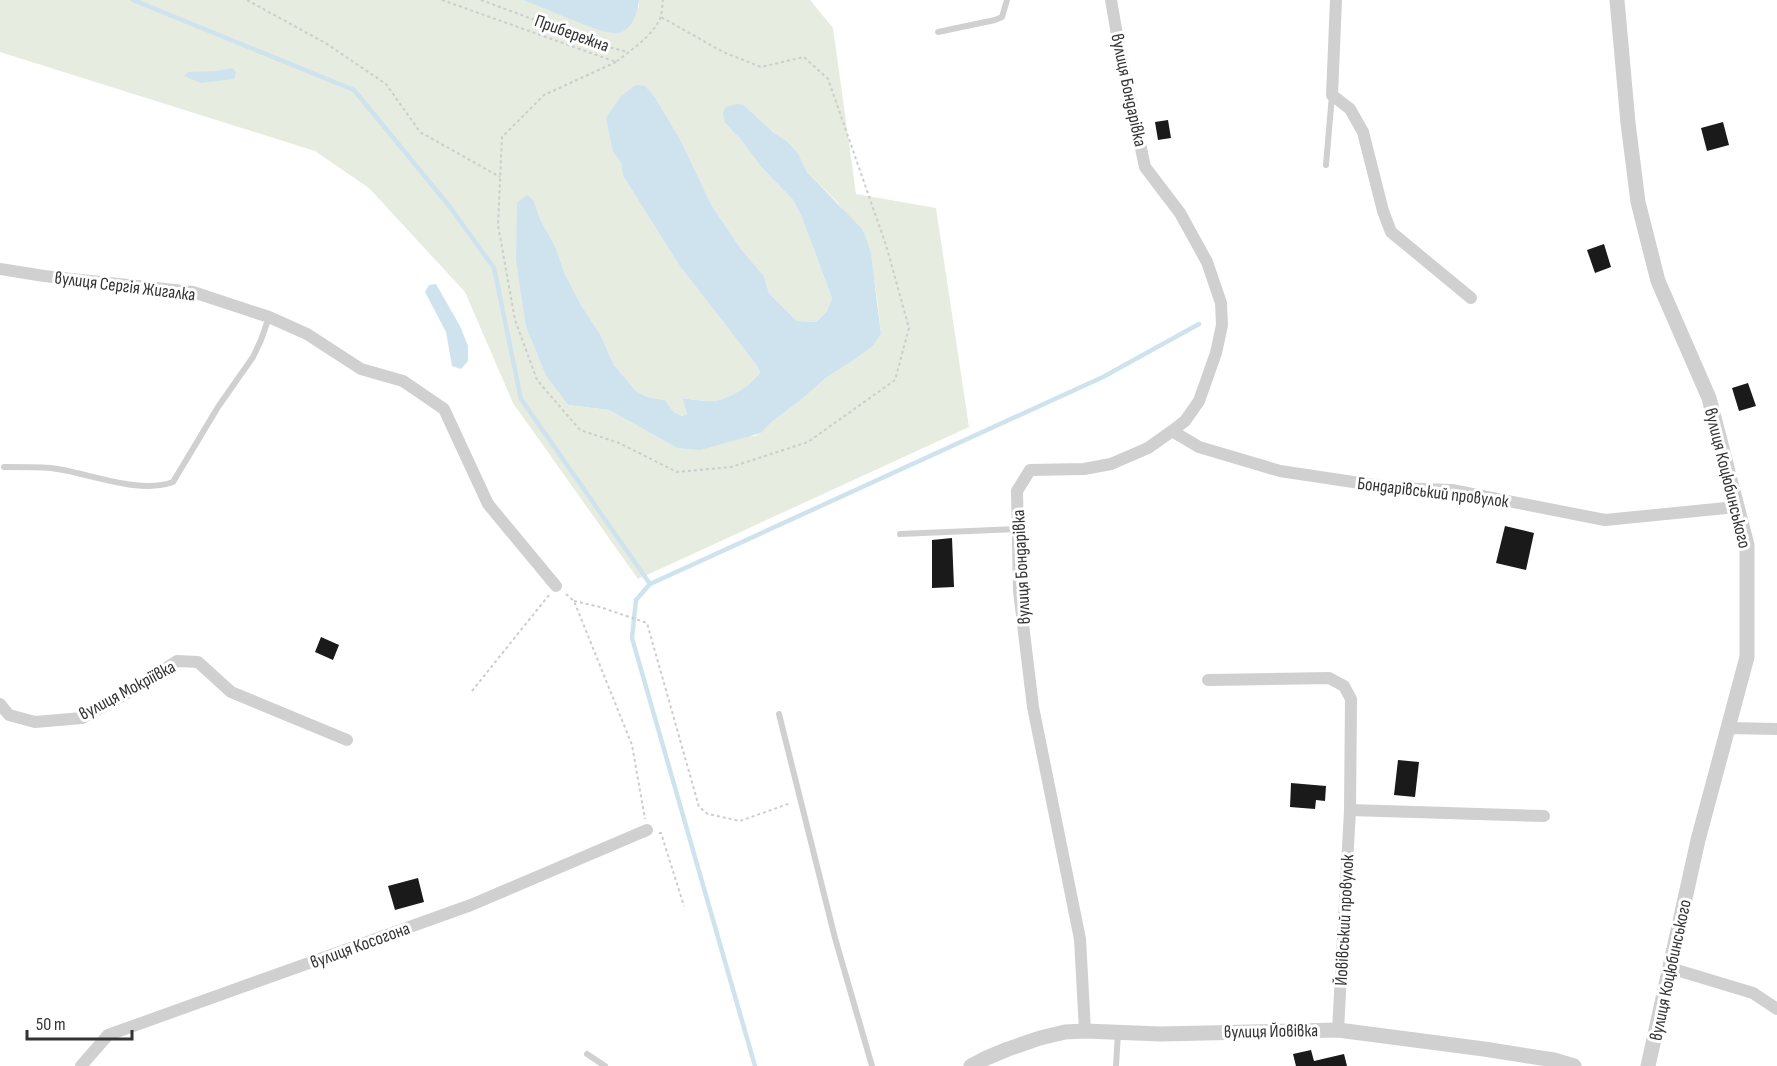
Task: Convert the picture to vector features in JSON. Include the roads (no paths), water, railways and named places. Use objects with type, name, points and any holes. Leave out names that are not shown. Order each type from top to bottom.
[{"type":"street","name":"вулиця Бондарівка","points":[[1085,1031],[1080,939],[1033,707],[1019,591],[1017,491],[1029,470],[1084,469],[1111,464],[1148,448],[1185,421],[1199,401],[1216,353],[1222,325],[1221,303],[1208,262],[1180,213],[1145,167],[1119,46],[1112,0]]},
{"type":"street","points":[[1336,0],[1332,95],[1350,109],[1363,132],[1383,211],[1391,232],[1471,298]]},
{"type":"street","name":"вулиця Коцюбинського","points":[[1617,0],[1638,202],[1658,281],[1709,398],[1747,545],[1747,657],[1698,840],[1648,1066]]},
{"type":"street","name":"вулиця Сергія Жигалка","points":[[0,269],[193,292],[269,317],[307,334],[361,369],[403,381],[444,410],[488,504],[556,586]]},
{"type":"street","name":"Бондарівський провулок","points":[[1172,431],[1199,447],[1280,471],[1393,488],[1452,490],[1605,520],[1736,507]]},
{"type":"street","name":"вулиця Мокріївка","points":[[0,704],[9,715],[35,722],[82,718],[131,691],[177,661],[198,662],[231,692],[347,740]]},
{"type":"street","name":"Йовівський провулок","points":[[1208,680],[1329,678],[1344,686],[1351,699],[1350,810],[1338,1030]]},
{"type":"street","points":[[1727,728],[1777,729]]},
{"type":"street","points":[[1350,810],[1544,816]]},
{"type":"street","name":"вулиця Косогона","points":[[81,1066],[108,1035],[471,905],[647,830]]},
{"type":"street","points":[[1670,968],[1753,993],[1777,1009]]},
{"type":"street","name":"вулиця Йовівка","points":[[971,1066],[1040,1038],[1065,1032],[1161,1034],[1338,1030],[1484,1049],[1554,1060],[1574,1066]]},
{"type":"lane","points":[[938,32],[1002,17],[1007,0]]},
{"type":"lane","points":[[1326,165],[1332,95]]},
{"type":"lane","points":[[4,467],[51,468],[98,479],[141,485],[173,482],[218,407],[253,357],[269,317]]},
{"type":"lane","points":[[900,534],[1017,529]]},
{"type":"lane","points":[[779,714],[835,938],[872,1066]]},
{"type":"lane","points":[[1116,1066],[1118,1032]]},
{"type":"lane","points":[[587,1054],[605,1066]]},
{"type":"water","points":[[522,0],[639,0],[636,15],[631,24],[624,31],[612,33],[587,26]]},
{"type":"water","points":[[233,68],[236,73],[234,79],[201,83],[184,76],[188,72]]},
{"type":"water","points":[[636,85],[645,86],[655,97],[680,139],[712,206],[741,249],[764,276],[769,293],[797,321],[816,322],[827,311],[832,298],[793,200],[762,168],[725,123],[723,113],[726,107],[744,105],[774,133],[787,141],[798,153],[807,172],[862,229],[871,254],[881,334],[873,346],[827,377],[761,433],[700,450],[677,448],[609,410],[568,405],[546,376],[526,327],[516,260],[517,203],[527,195],[534,201],[565,274],[600,334],[614,365],[636,391],[647,397],[665,400],[674,412],[682,416],[687,414],[682,398],[711,401],[724,399],[745,387],[760,372],[679,265],[623,176],[621,163],[613,152],[606,118],[621,96]]},
{"type":"water","points":[[436,284],[460,326],[468,346],[468,361],[461,369],[452,366],[446,332],[425,292],[429,285]]},
{"type":"waterway","points":[[133,0],[354,90],[450,207],[494,268],[521,399],[650,584]]},
{"type":"waterway","points":[[755,1066],[632,638],[636,600],[650,584],[1103,377],[1199,324]]}]
